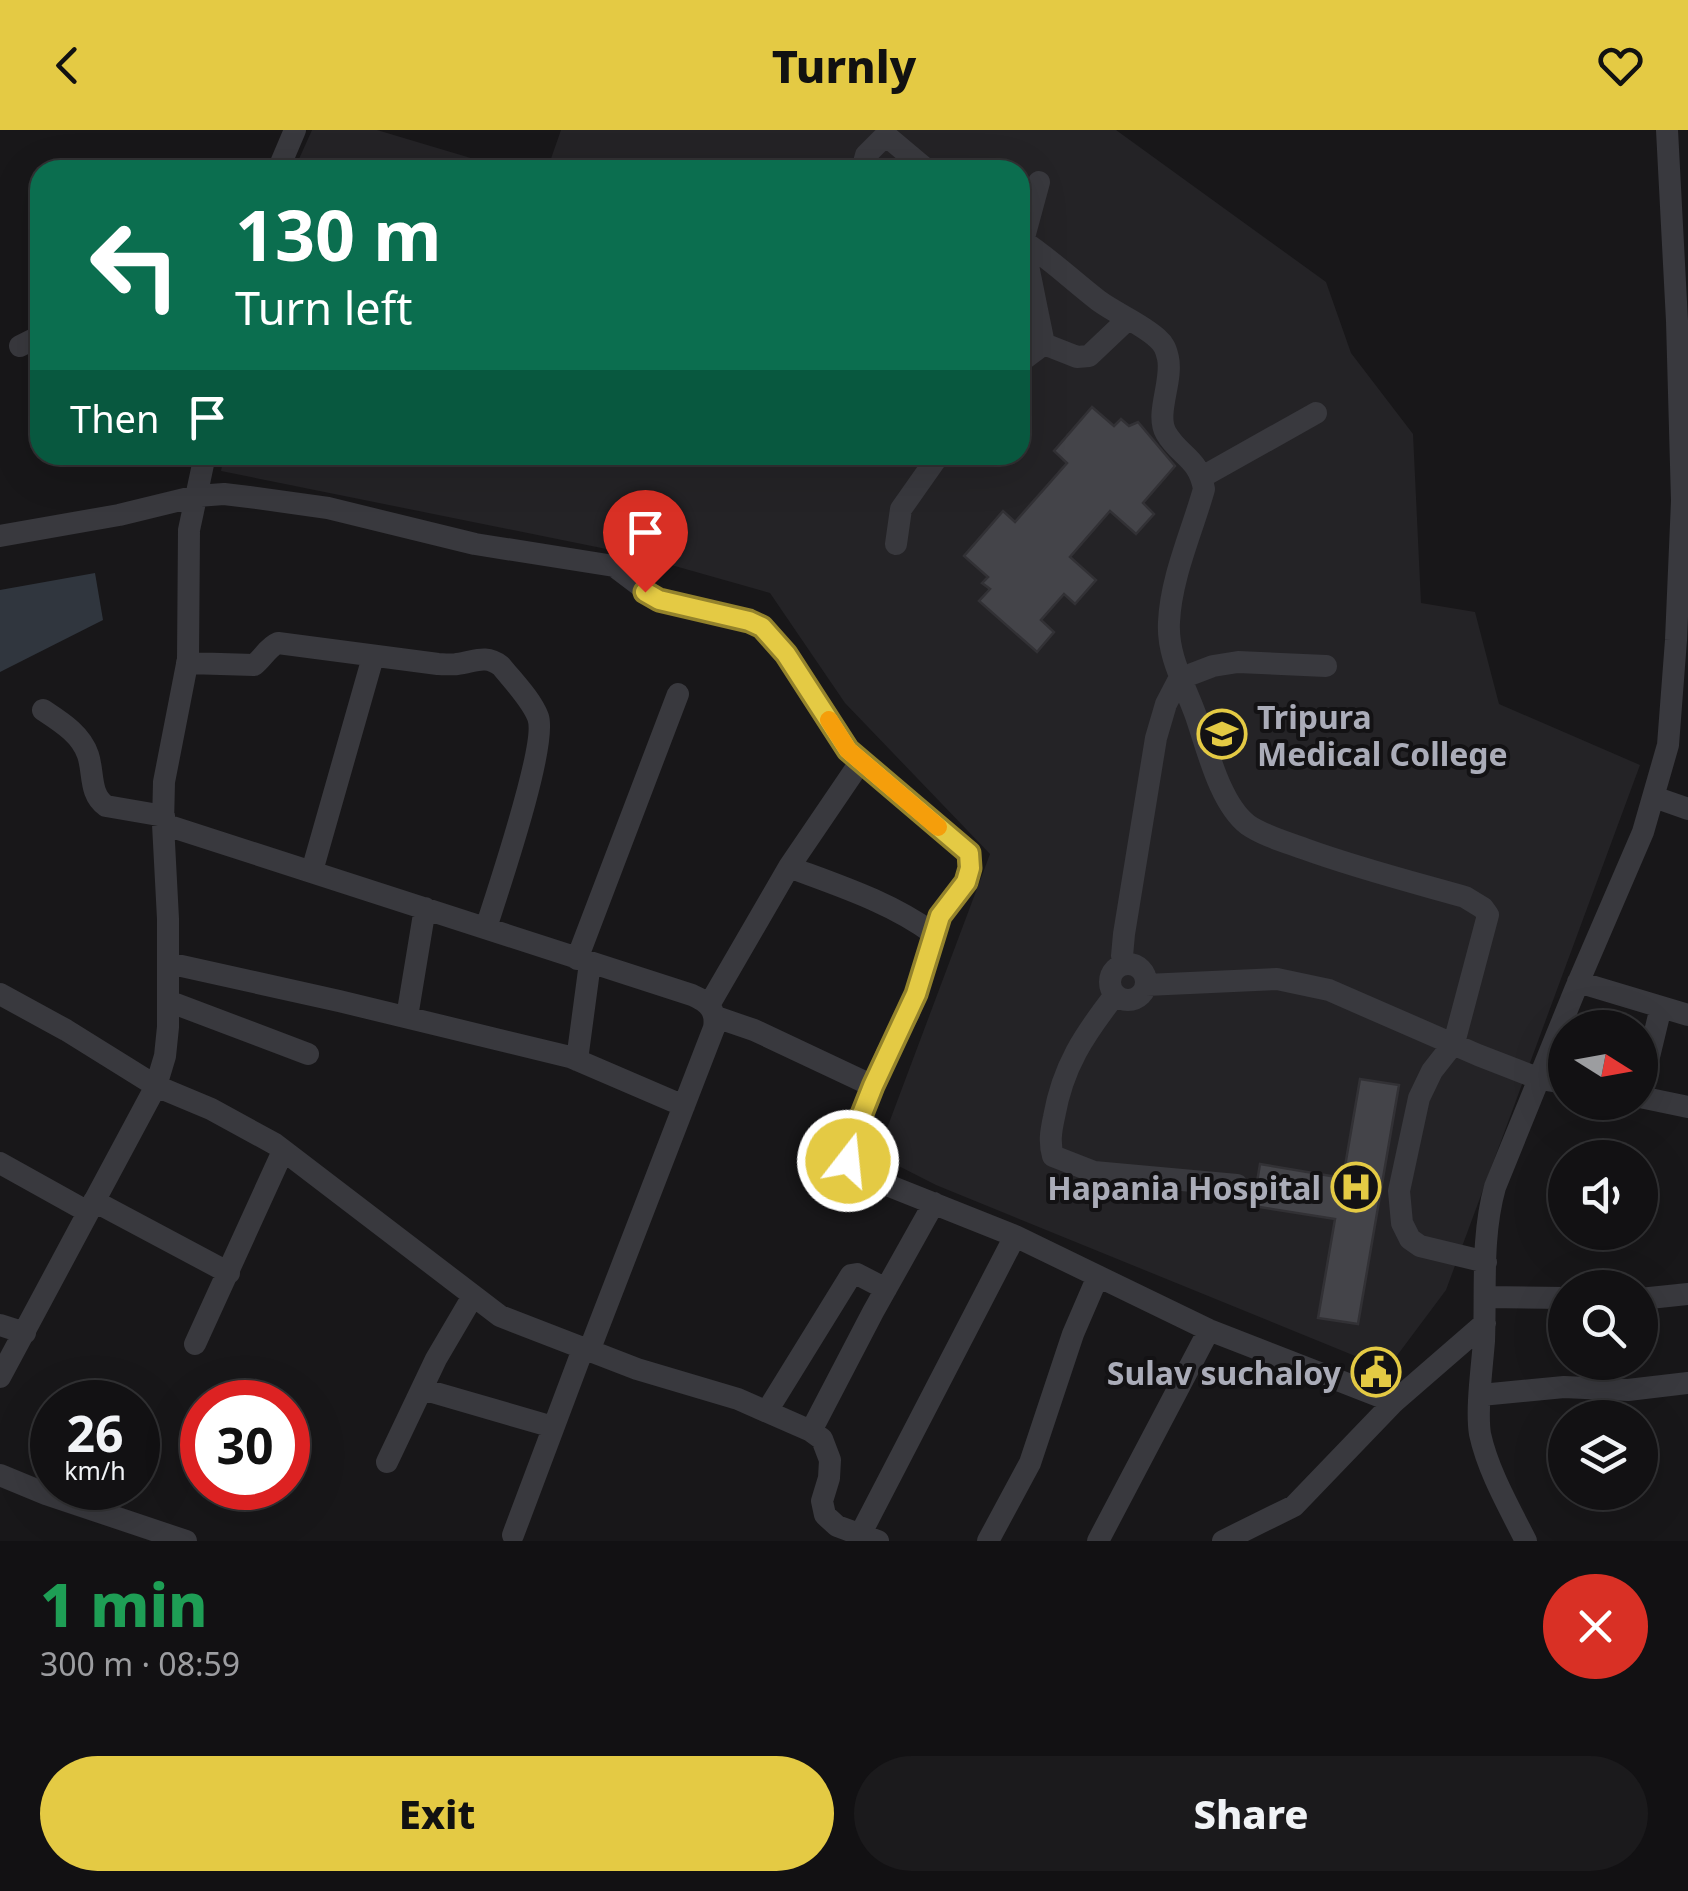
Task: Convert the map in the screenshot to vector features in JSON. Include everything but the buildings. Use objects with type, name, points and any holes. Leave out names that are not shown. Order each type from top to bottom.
[{"type":"street","points":[[282,160],[295,130]]},
{"type":"street","points":[[1526,1541],[1491,1468],[1478,1416],[1488,1214],[1578,982],[1643,832],[1668,744],[1685,503],[1683,322],[1667,130]]},
{"type":"street","points":[[865,160],[882,138],[888,138],[915,160]]},
{"type":"street","points":[[1030,211],[1039,182]]},
{"type":"street","points":[[1030,245],[1165,346],[1169,362],[1162,420],[1167,435],[1202,477],[1204,490],[1172,596],[1170,636],[1179,679],[1222,790],[1234,810],[1249,825],[1284,842],[1466,897],[1488,915],[1454,1044],[1432,1071],[1420,1098],[1400,1191],[1402,1224],[1410,1239],[1420,1246],[1486,1262]]},
{"type":"street","points":[[1030,281],[1044,344]]},
{"type":"street","points":[[1044,344],[1077,358],[1089,356],[1128,319]]},
{"type":"street","points":[[1030,354],[1044,344]]},
{"type":"street","points":[[1202,477],[1316,413]]},
{"type":"street","points":[[0,1377],[156,1086],[165,1056],[168,963],[164,782],[188,663],[189,530],[203,465]]},
{"type":"street","points":[[896,544],[900,509],[931,465]]},
{"type":"street","points":[[0,536],[119,515],[196,496],[236,495],[328,508],[475,544],[614,566],[659,600],[762,627],[786,654],[848,750],[969,853],[966,882],[940,916],[909,1013],[873,1086],[848,1152],[852,1171],[1015,1236],[1209,1330],[1394,1402]]},
{"type":"street","points":[[188,663],[254,664],[278,643],[438,664],[493,660],[538,718],[539,733],[524,808],[486,928]]},
{"type":"street","points":[[312,872],[374,657]]},
{"type":"street","points":[[1126,964],[1122,952],[1124,934],[1156,738],[1166,704],[1179,679],[1238,662],[1326,666]]},
{"type":"street","points":[[577,1060],[584,961],[678,694]]},
{"type":"street","points":[[44,710],[68,726],[82,742],[93,785],[106,806],[163,820],[692,996],[713,1011],[873,1086]]},
{"type":"street","points":[[512,1535],[684,1106],[713,1011],[789,866],[861,761]]},
{"type":"street","points":[[1654,797],[1688,808]]},
{"type":"street","points":[[789,866],[883,902],[934,934]]},
{"type":"street","points":[[408,1017],[424,908]]},
{"type":"street","points":[[168,963],[577,1060],[684,1106]]},
{"type":"street","points":[[1126,964],[1134,964],[1146,976],[1142,996],[1131,1001],[1115,995],[1110,979],[1116,969],[1126,964]]},
{"type":"street","points":[[1146,985],[1277,979],[1330,990],[1548,1081]]},
{"type":"street","points":[[1578,982],[1688,1015]]},
{"type":"street","points":[[0,994],[156,1086],[211,1108],[284,1151],[487,1308],[513,1323],[722,1394],[811,1431],[822,1439],[830,1460],[822,1501],[824,1515],[837,1526],[869,1538],[1015,1236]]},
{"type":"street","points":[[1115,995],[1072,1057],[1060,1085],[1049,1144],[1053,1156],[1094,1172],[1237,1185]]},
{"type":"street","points":[[168,1001],[308,1054]]},
{"type":"street","points":[[1658,1020],[1661,1007]]},
{"type":"street","points":[[1658,1100],[1688,1108]]},
{"type":"street","points":[[196,1344],[284,1151]]},
{"type":"street","points":[[0,1163],[229,1273]]},
{"type":"street","points":[[811,1431],[934,1203]]},
{"type":"street","points":[[767,1411],[851,1275],[857,1274],[886,1288]]},
{"type":"street","points":[[988,1541],[1030,1463],[1072,1334],[1098,1276]]},
{"type":"street","points":[[1658,1297],[1688,1294]]},
{"type":"street","points":[[387,1462],[436,1358],[474,1296]]},
{"type":"street","points":[[1485,1298],[1548,1298]]},
{"type":"street","points":[[1223,1541],[1294,1506],[1394,1402],[1485,1322]]},
{"type":"street","points":[[0,1324],[25,1333]]},
{"type":"street","points":[[1098,1541],[1209,1330]]},
{"type":"street","points":[[1481,1395],[1564,1387],[1628,1390],[1688,1384]]},
{"type":"street","points":[[422,1389],[553,1427]]},
{"type":"street","points":[[0,1474],[46,1494],[186,1541]]},
{"type":"shaded area","points":[[312,130],[377,130],[478,160],[298,160]]},
{"type":"shaded area","name":"Tripura Medical College","points":[[561,130],[1116,130],[1326,282],[1351,353],[1413,434],[1421,603],[1475,612],[1499,704],[1640,765],[1446,1290],[1387,1369],[936,1185],[877,1155],[990,854],[845,703],[770,593],[636,555],[221,471],[222,465],[1030,465],[1030,160],[550,160]]},
{"type":"shaded area","points":[[95,573],[103,620],[0,672],[0,590]]},
{"type":"slow traffic","points":[[829,720],[848,750],[938,827]]},
{"type":"place","name":"Tripura Medical College","points":[[1222,734]]},
{"type":"place","name":"Hapania Hospital","points":[[1356,1187]]},
{"type":"place","name":"Sulav suchaloy","points":[[1376,1372]]},
{"type":"route","points":[[645,592],[659,600],[762,627],[786,654],[848,750],[969,853],[966,882],[940,916],[909,1013],[873,1086],[848,1161]]}]
